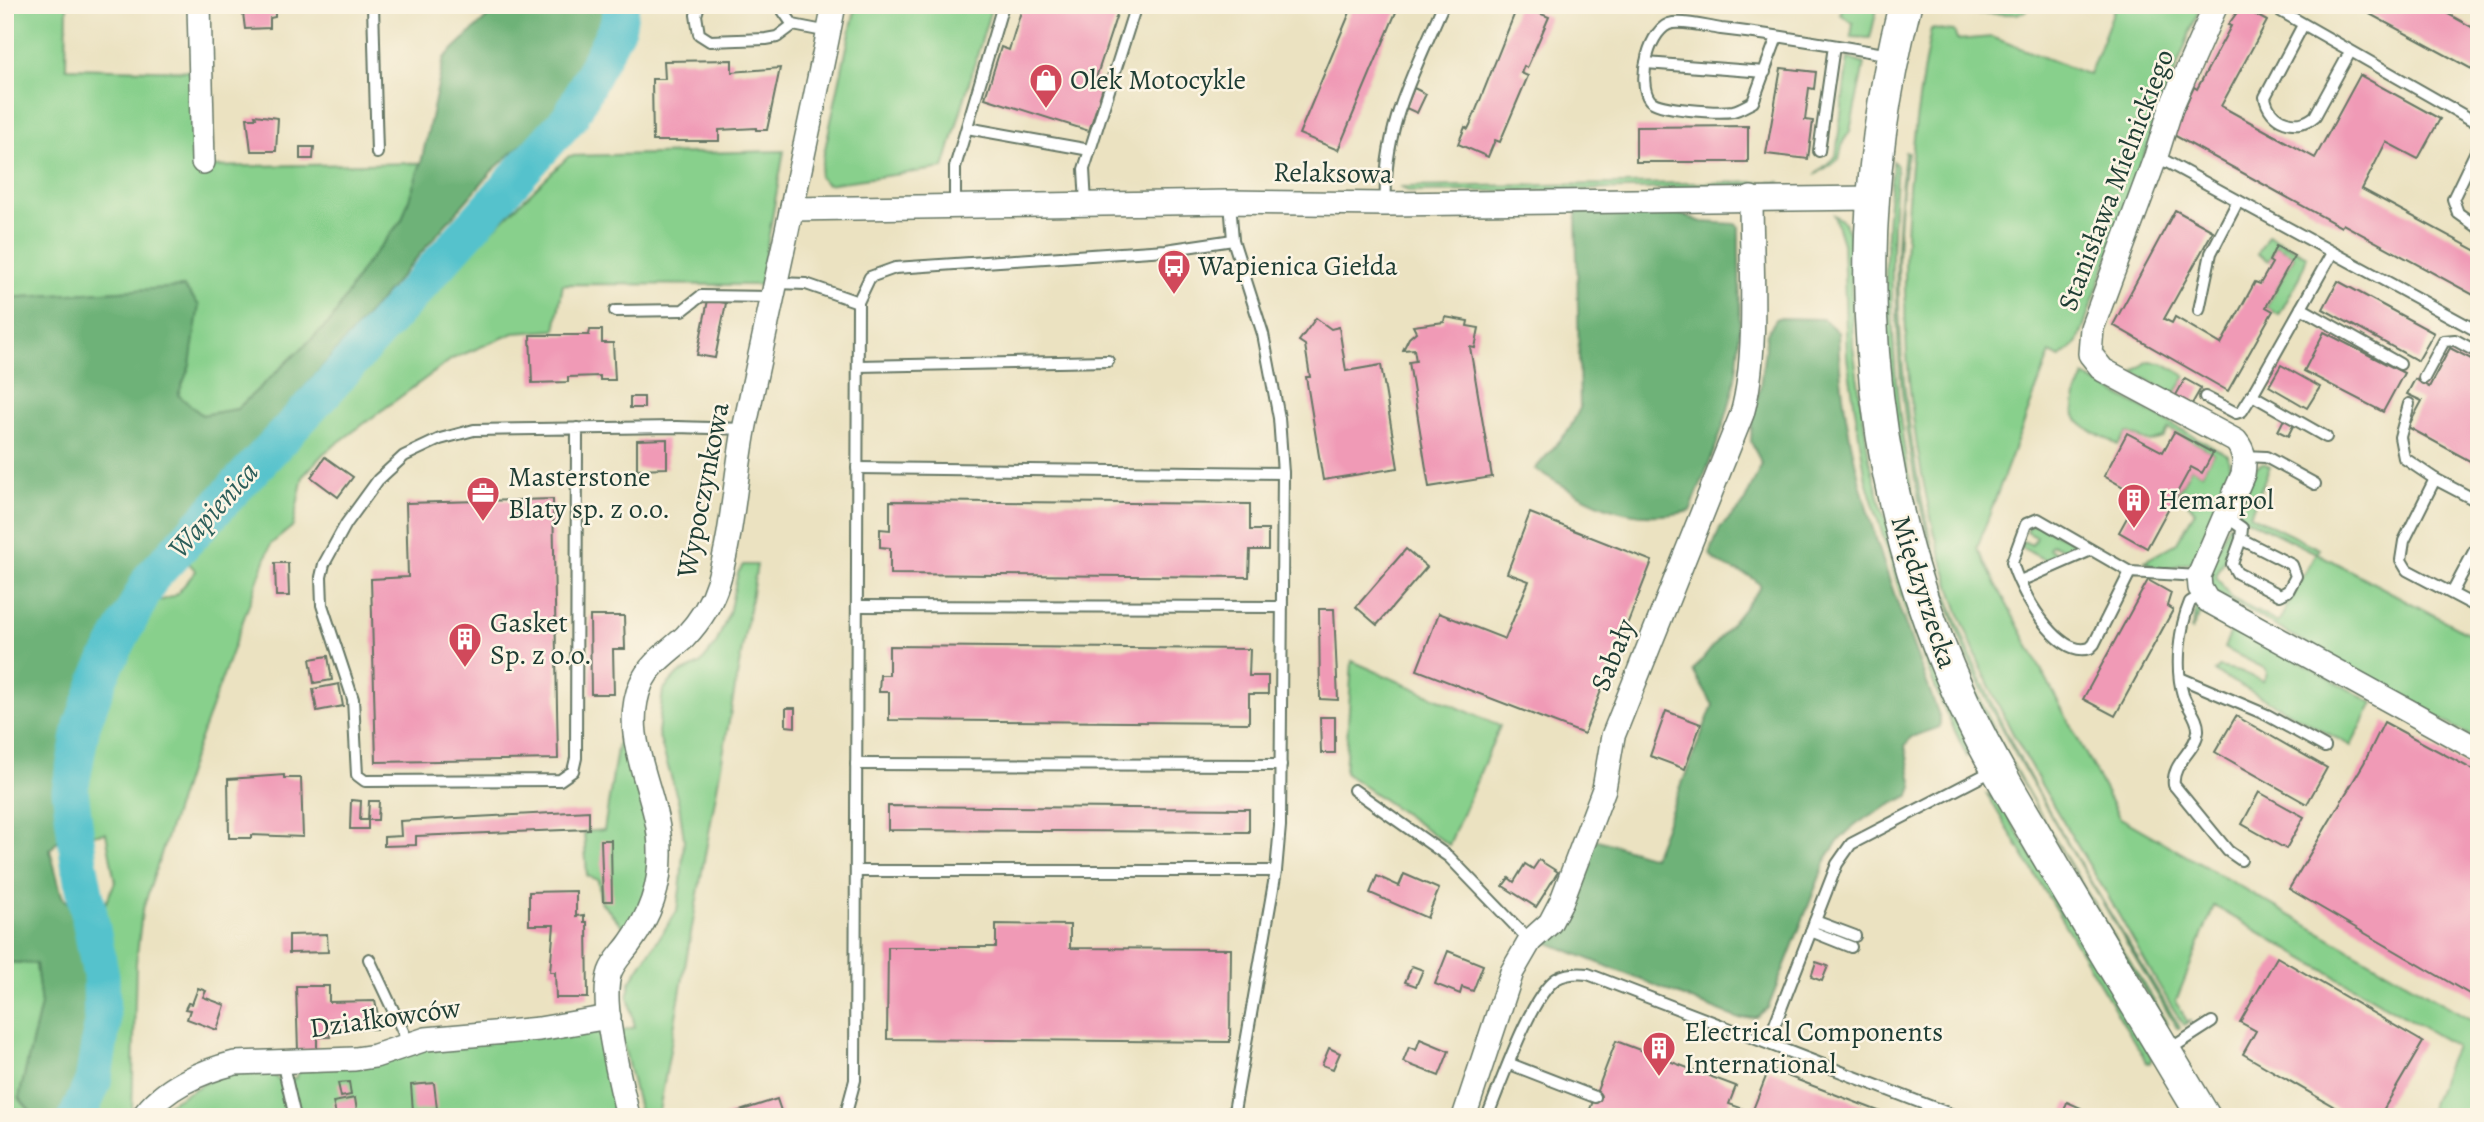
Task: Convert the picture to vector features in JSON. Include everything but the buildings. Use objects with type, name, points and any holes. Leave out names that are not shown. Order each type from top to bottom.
[{"type":"main road","name":"Międzyrzecka","points":[[1905,5],[1893,56],[1872,198],[1868,286],[1879,426],[1895,507],[1934,634],[1959,694],[1997,769],[2203,1117]]},
{"type":"street","points":[[199,5],[203,162]]},
{"type":"street","name":"Wypoczynkowa","points":[[628,1117],[609,1017],[607,982],[611,968],[648,913],[658,881],[658,825],[635,743],[636,699],[642,681],[654,663],[686,636],[706,609],[718,582],[745,429],[834,5]]},
{"type":"street","name":"Stanisława Mielnickiego","points":[[2216,5],[2172,105],[2156,156],[2092,328],[2090,354],[2103,370],[2236,442],[2245,456]]},
{"type":"street","name":"Sabały","points":[[1464,1117],[1512,972],[1530,941],[1550,923],[1562,900],[1604,789],[1613,736],[1749,392],[1751,198]]},
{"type":"street","name":"Relaksowa","points":[[793,209],[1230,202],[1386,204],[1872,198]]},
{"type":"street","points":[[2245,456],[2242,474],[2201,585],[2218,608],[2479,750]]},
{"type":"street","name":"Działkowców","points":[[143,1117],[178,1086],[218,1067],[235,1063],[365,1057],[426,1039],[516,1032],[609,1017]]},
{"type":"lane","points":[[373,5],[377,153]]},
{"type":"lane","points":[[699,5],[697,28],[703,38],[710,41],[777,37],[793,26],[829,32]]},
{"type":"lane","points":[[779,5],[793,26]]},
{"type":"lane","points":[[955,206],[956,167],[1003,5]]},
{"type":"lane","points":[[1086,204],[1084,169],[1136,5]]},
{"type":"lane","points":[[1386,204],[1385,174],[1391,130],[1443,5]]},
{"type":"lane","points":[[2270,5],[2479,124]]},
{"type":"lane","points":[[1777,37],[1753,102],[1734,111],[1660,108],[1649,100],[1644,85],[1652,41],[1659,29],[1673,23],[1777,37],[1893,56]]},
{"type":"lane","points":[[2303,25],[2265,97],[2266,105],[2274,116],[2297,125],[2306,123],[2315,116],[2350,52]]},
{"type":"lane","points":[[1819,151],[1834,46]]},
{"type":"lane","points":[[1646,63],[1765,72]]},
{"type":"lane","points":[[967,128],[1090,150]]},
{"type":"lane","points":[[2479,145],[2454,198],[2458,213],[2479,228]]},
{"type":"lane","points":[[2156,156],[2479,332]]},
{"type":"lane","points":[[2199,310],[2211,253],[2238,201]]},
{"type":"lane","points":[[1230,202],[1233,240],[1273,378],[1283,473],[1281,765],[1276,871],[1233,1117]]},
{"type":"lane","points":[[845,1117],[855,1080],[858,302],[870,277],[895,268],[1166,250],[1233,240]]},
{"type":"lane","points":[[2205,397],[2236,413],[2242,411],[2332,253]]},
{"type":"lane","points":[[615,311],[683,310],[701,296],[776,290],[806,284],[858,302]]},
{"type":"lane","points":[[2301,308],[2400,364]]},
{"type":"lane","points":[[2424,378],[2444,341],[2455,340],[2479,353]]},
{"type":"lane","points":[[858,366],[1108,361]]},
{"type":"lane","points":[[2252,395],[2326,436]]},
{"type":"lane","points":[[2409,404],[2400,437],[2404,458],[2435,479],[2479,502]]},
{"type":"lane","points":[[578,428],[576,758],[573,771],[560,780],[365,781],[357,775],[353,699],[322,605],[321,589],[324,564],[340,533],[378,480],[404,456],[440,439],[474,430],[578,428],[745,429]]},
{"type":"lane","points":[[2245,456],[2266,457],[2315,484]]},
{"type":"lane","points":[[857,468],[1283,473]]},
{"type":"lane","points":[[2435,479],[2404,541],[2401,560],[2407,570],[2479,608]]},
{"type":"lane","points":[[2225,516],[2242,528],[2232,564],[2237,573],[2280,595],[2288,591],[2296,576],[2292,565],[2241,539]]},
{"type":"lane","points":[[2130,572],[2094,644],[2085,650],[2050,633],[2013,567],[2013,557],[2022,532],[2032,519],[2038,519],[2130,572],[2201,585],[2187,609],[2180,647],[2183,695],[2197,723],[2198,731],[2175,771],[2174,785],[2228,850],[2241,860]]},
{"type":"lane","points":[[2452,593],[2479,542]]},
{"type":"lane","points":[[2020,581],[2091,550]]},
{"type":"lane","points":[[857,606],[1281,607]]},
{"type":"lane","points":[[2180,678],[2257,710],[2325,747]]},
{"type":"lane","points":[[856,764],[1281,765]]},
{"type":"lane","points":[[1768,1042],[1837,864],[1851,844],[1997,769]]},
{"type":"lane","points":[[1354,790],[1450,857],[1530,941]]},
{"type":"lane","points":[[856,871],[1276,871]]},
{"type":"lane","points":[[1813,926],[1853,942]]},
{"type":"lane","points":[[369,959],[409,1044]]},
{"type":"lane","points":[[1487,1117],[1541,995],[1559,978],[1573,973],[1588,974],[1958,1117]]},
{"type":"lane","points":[[2165,1052],[2212,1022]]},
{"type":"lane","points":[[282,1061],[295,1117]]},
{"type":"lane","points":[[1510,1064],[1595,1097]]},
{"type":"green space","points":[[5,5],[67,5],[66,68],[196,71],[200,167],[421,163],[402,220],[362,269],[332,320],[237,409],[202,415],[178,395],[190,365],[184,287],[5,298]]},
{"type":"green space","points":[[500,5],[614,5],[612,20],[562,108],[492,171],[297,396],[146,559],[66,721],[58,791],[64,834],[50,850],[62,896],[84,920],[92,1014],[83,1076],[68,1117],[35,1117],[19,1098],[41,1005],[36,964],[5,962],[5,298],[184,287],[199,305],[190,365],[178,395],[202,415],[237,409],[332,320],[362,269],[402,220],[421,163],[444,58]]},
{"type":"green space","points":[[856,5],[992,5],[944,168],[827,184],[819,177]]},
{"type":"green space","points":[[1844,5],[1878,5],[1870,38],[1851,37],[1853,23],[1840,14]]},
{"type":"green space","points":[[1934,5],[2030,5],[2026,11],[2016,14],[1947,13]]},
{"type":"green space","points":[[2116,5],[2201,5],[2078,342],[2060,358],[2050,353],[1977,548],[2119,817],[2479,1024],[2479,1117],[2427,1117],[2455,1046],[2214,906],[2176,1001],[2187,1021],[2192,1021],[2184,1025],[2019,745],[1977,658],[1949,582],[1928,505],[1914,427],[1907,348],[1905,268],[1909,188],[1931,29],[1954,31],[1957,40],[1992,37],[2089,75]]},
{"type":"green space","points":[[1848,58],[1864,64],[1850,131],[1843,142],[1839,159],[1815,175],[1836,156]]},
{"type":"green space","points":[[784,151],[760,285],[563,284],[555,330],[514,333],[452,359],[324,453],[303,476],[293,526],[271,544],[190,766],[142,912],[136,963],[132,1113],[128,1117],[90,1117],[101,1089],[111,1034],[104,907],[115,882],[106,833],[91,835],[83,789],[93,725],[136,633],[157,602],[176,595],[196,571],[186,560],[409,310],[569,156]]},
{"type":"green space","points":[[1905,152],[1908,152],[1898,255],[1902,358],[1915,463],[1938,566],[1959,628],[2013,746],[2078,860],[2180,1028],[2177,1028],[2058,828],[2015,753],[1975,675],[1951,613],[1931,549],[1905,418],[1897,285],[1899,219]]},
{"type":"green space","points":[[1893,161],[1897,165],[1892,299],[1895,366],[1913,498],[1949,626],[1975,689],[2014,768],[1973,694],[1947,632],[1925,568],[1897,434],[1889,365],[1887,228]]},
{"type":"green space","points":[[1781,182],[1771,187],[1411,192],[1399,187]]},
{"type":"green space","points":[[1668,210],[1702,222],[1735,224],[1739,227],[1739,345],[1726,417],[1690,511],[1646,515],[1608,508],[1535,469],[1569,430],[1580,408],[1576,212]]},
{"type":"green space","points":[[1834,215],[1843,221],[1850,235],[1853,347],[1869,458],[1882,509],[1969,748],[1967,756],[1942,704],[1909,622],[1866,480],[1847,357],[1843,244]]},
{"type":"green space","points":[[2268,235],[2307,256],[2301,275],[2279,315],[2266,307],[2294,256],[2276,246],[2269,261],[2258,254]]},
{"type":"green space","points":[[1777,318],[1823,319],[1838,332],[1841,382],[1859,480],[1888,577],[1940,718],[1940,727],[1911,737],[1905,746],[1913,787],[1910,795],[1874,813],[1836,844],[1828,856],[1768,1008],[1756,1017],[1739,1019],[1546,942],[1592,838],[1653,857],[1713,705],[1693,671],[1761,587],[1750,576],[1721,564],[1710,554],[1720,528],[1743,505],[1762,464],[1751,442],[1752,419],[1760,387],[1767,333]]},
{"type":"green space","points":[[2147,362],[2163,363],[2186,376],[2174,395],[2134,372]]},
{"type":"green space","points":[[2084,376],[2228,455],[2231,478],[2196,561],[2161,570],[2145,561],[2177,543],[2195,511],[2176,496],[2191,467],[2202,473],[2213,453],[2169,429],[2163,438],[2150,442],[2127,433],[2118,445],[2083,426],[2074,413],[2074,404]]},
{"type":"green space","points":[[2263,463],[2270,467],[2250,515],[2319,549],[2317,553],[2479,639],[2479,741],[2215,592],[2210,575],[2211,566],[2229,524],[2235,529],[2235,539],[2216,576],[2231,598],[2278,623],[2316,553],[2238,515],[2237,509],[2257,466]]},
{"type":"green space","points":[[2037,524],[2086,549],[2067,555],[2068,552],[2052,544],[2049,549],[2059,554],[2045,560],[2020,547],[2023,541],[2032,545],[2036,537],[2027,532],[2029,527]]},
{"type":"green space","points":[[743,565],[757,565],[658,1117],[641,1117],[620,1031],[635,1027],[628,996],[630,982],[677,911],[684,839],[679,804],[658,733],[663,690],[678,674],[700,664],[716,644],[729,613],[738,573]]},
{"type":"green space","points":[[2198,605],[2373,703],[2351,746],[2215,672],[2219,667],[2240,671],[2263,681],[2267,674],[2266,669],[2224,648],[2232,630],[2201,613],[2191,631]]},
{"type":"green space","points":[[1352,661],[1500,726],[1449,845],[1345,773]]},
{"type":"green space","points":[[622,718],[652,825],[650,883],[634,925],[625,929],[601,902],[598,880],[587,876],[584,832],[604,830]]},
{"type":"green space","points":[[1987,794],[1998,799],[2152,1058],[2150,1062],[2147,1063]]},
{"type":"green space","points":[[2043,818],[2168,1024],[2165,1024],[2147,995],[2094,906]]},
{"type":"green space","points":[[5,962],[36,964],[41,1005],[19,1098],[35,1117],[5,1117]]},
{"type":"green space","points":[[593,1029],[600,1031],[618,1117],[158,1117],[166,1105],[223,1073],[270,1070],[278,1080],[296,1078],[300,1070],[417,1047]]},
{"type":"waterway","name":"Wapienica","points":[[77,1117],[93,1082],[102,1027],[101,976],[79,862],[70,790],[82,725],[101,674],[151,578],[315,402],[571,116],[618,25],[621,5]]},
{"type":"place","name":"Olek Motocykle","points":[[1046,110]]},
{"type":"place","name":"Wapienica Giełda","points":[[1174,296]]},
{"type":"place","name":"Masterstone Blaty sp. z o.o.","points":[[483,523]]},
{"type":"place","name":"Hemarpol","points":[[2134,530]]},
{"type":"place","name":"Gasket Sp. z o.o.","points":[[465,669]]},
{"type":"place","name":"Electrical Components International","points":[[1659,1078]]}]
